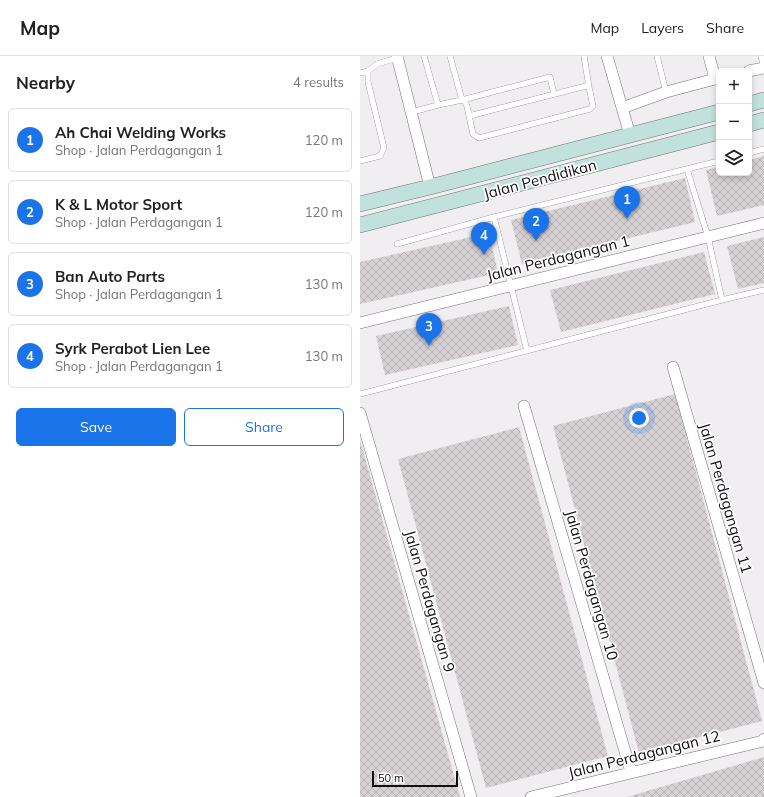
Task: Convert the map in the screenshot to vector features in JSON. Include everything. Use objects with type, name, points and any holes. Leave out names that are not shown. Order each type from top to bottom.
[{"type":"main road","points":[[752,103],[764,100]]},
{"type":"main road","name":"Jalan Pendidikan","points":[[360,204],[716,113]]},
{"type":"main road","points":[[752,123],[764,120]]},
{"type":"main road","name":"Jalan Pendidikan","points":[[360,225],[716,133]]},
{"type":"street","points":[[607,56],[630,135]]},
{"type":"street","points":[[709,56],[716,76]]},
{"type":"street","points":[[397,57],[430,187]]},
{"type":"street","points":[[752,70],[764,68]]},
{"type":"street","points":[[622,108],[666,92],[716,79]]},
{"type":"street","name":"Jalan Perdagangan 1","points":[[360,322],[764,223]]},
{"type":"street","name":"Jalan Perdagangan 11","points":[[673,367],[764,683]]},
{"type":"street","name":"Jalan Perdagangan 10","points":[[524,406],[631,772]]},
{"type":"street","name":"Jalan Perdagangan 9","points":[[360,413],[471,797]]},
{"type":"street","name":"Jalan Perdagangan 12","points":[[531,797],[763,741],[764,739]]},
{"type":"lane","points":[[424,56],[438,105]]},
{"type":"lane","points":[[450,56],[462,100],[467,106],[473,134],[479,138],[590,109],[593,106],[584,56]]},
{"type":"lane","points":[[657,56],[666,92]]},
{"type":"lane","points":[[761,56],[764,68]]},
{"type":"lane","points":[[360,73],[368,71],[377,64],[397,57]]},
{"type":"lane","points":[[360,161],[380,156],[384,148],[368,82],[368,71]]},
{"type":"lane","points":[[412,112],[550,77],[554,94]]},
{"type":"lane","points":[[469,116],[586,86],[589,87]]},
{"type":"lane","points":[[752,152],[764,149]]},
{"type":"lane","points":[[397,244],[494,217],[716,162]]},
{"type":"lane","points":[[687,169],[708,237],[722,300]]},
{"type":"lane","points":[[494,217],[526,351]]},
{"type":"lane","points":[[360,394],[764,290]]},
{"type":"building","points":[[764,156],[764,205],[717,216],[706,170],[716,168],[716,176],[752,176],[752,159]]},
{"type":"building","points":[[685,178],[695,222],[522,264],[511,220]]},
{"type":"building","points":[[489,233],[498,273],[360,304],[360,262]]},
{"type":"building","points":[[764,237],[764,283],[738,289],[727,246]]},
{"type":"building","points":[[704,252],[715,294],[561,332],[550,290]]},
{"type":"building","points":[[509,306],[518,345],[385,375],[376,336]]},
{"type":"building","points":[[675,394],[762,721],[639,753],[553,426]]},
{"type":"building","points":[[519,427],[608,756],[486,788],[398,459]]},
{"type":"building","points":[[360,440],[460,797],[360,797]]},
{"type":"building","points":[[764,757],[764,797],[627,797]]},
{"type":"place","name":"Ah Chai Welding Works","points":[[627,219]]},
{"type":"place","name":"K & L Motor Sport","points":[[536,241]]},
{"type":"place","name":"Syrk Perabot Lien Lee","points":[[484,255]]},
{"type":"place","name":"Ban Auto Parts","points":[[429,346]]}]
